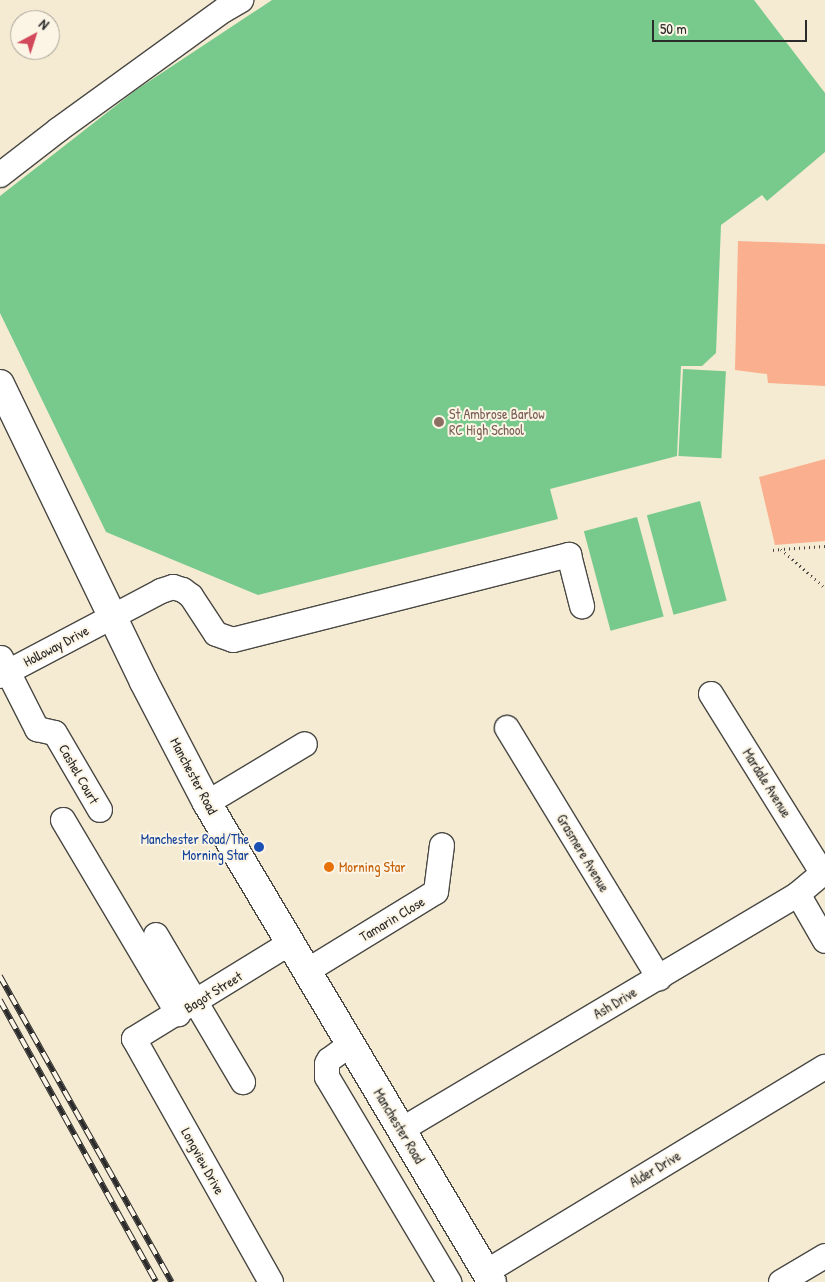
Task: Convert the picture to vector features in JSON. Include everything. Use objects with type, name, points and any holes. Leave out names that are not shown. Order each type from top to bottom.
[{"type":"main road","name":"Manchester Road","points":[[0,384],[112,617],[207,803],[489,1277]]},
{"type":"street","points":[[0,176],[74,118],[224,10],[241,0]]},
{"type":"street","name":"Holloway Drive","points":[[2,668],[112,617],[161,591],[173,587],[183,590],[191,596],[216,634],[233,640],[569,555],[582,606]]},
{"type":"street","name":"Cashel Court","points":[[2,668],[37,729],[55,733],[100,810]]},
{"type":"street","name":"Mardale Avenue","points":[[711,694],[824,871]]},
{"type":"street","name":"Grasmere Avenue","points":[[507,728],[659,978]]},
{"type":"street","points":[[207,803],[305,744]]},
{"type":"street","points":[[63,820],[187,1008],[243,1082]]},
{"type":"street","name":"Tamarin Close","points":[[307,971],[436,892],[442,845]]},
{"type":"street","name":"Ash Drive","points":[[402,1130],[798,894],[824,871]]},
{"type":"street","points":[[798,894],[825,941]]},
{"type":"street","points":[[156,935],[187,1008]]},
{"type":"street","name":"Bagot Street","points":[[134,1040],[290,943]]},
{"type":"street","name":"Longview Drive","points":[[134,1040],[271,1282]]},
{"type":"street","points":[[351,1044],[327,1064],[327,1077],[449,1282]]},
{"type":"street","name":"Alder Drive","points":[[489,1277],[825,1067]]},
{"type":"street","points":[[781,1282],[825,1256]]},
{"type":"path","points":[[773,550],[825,546]]},
{"type":"path","points":[[781,549],[825,588]]},
{"type":"green space","name":"St Ambrose Barlow RC High School","points":[[272,0],[754,0],[825,93],[825,152],[767,201],[762,195],[721,225],[716,353],[702,366],[681,366],[677,456],[550,489],[558,519],[258,595],[106,532],[0,313],[0,196],[136,90]]},
{"type":"green space","points":[[683,369],[726,371],[721,458],[678,456]]},
{"type":"green space","points":[[700,501],[727,600],[674,615],[647,515]]},
{"type":"green space","points":[[637,517],[664,616],[611,631],[584,531]]},
{"type":"building","points":[[738,241],[825,244],[825,386],[768,383],[767,374],[735,370]]},
{"type":"building","points":[[825,459],[825,541],[775,545],[759,477]]},
{"type":"railway","points":[[0,976],[172,1282]]},
{"type":"railway","points":[[0,1000],[156,1282]]},
{"type":"place","name":"St Ambrose Barlow RC High School","points":[[439,422]]},
{"type":"place","name":"Manchester Road/The Morning Star","points":[[259,847]]},
{"type":"place","name":"Morning Star","points":[[329,867]]}]
